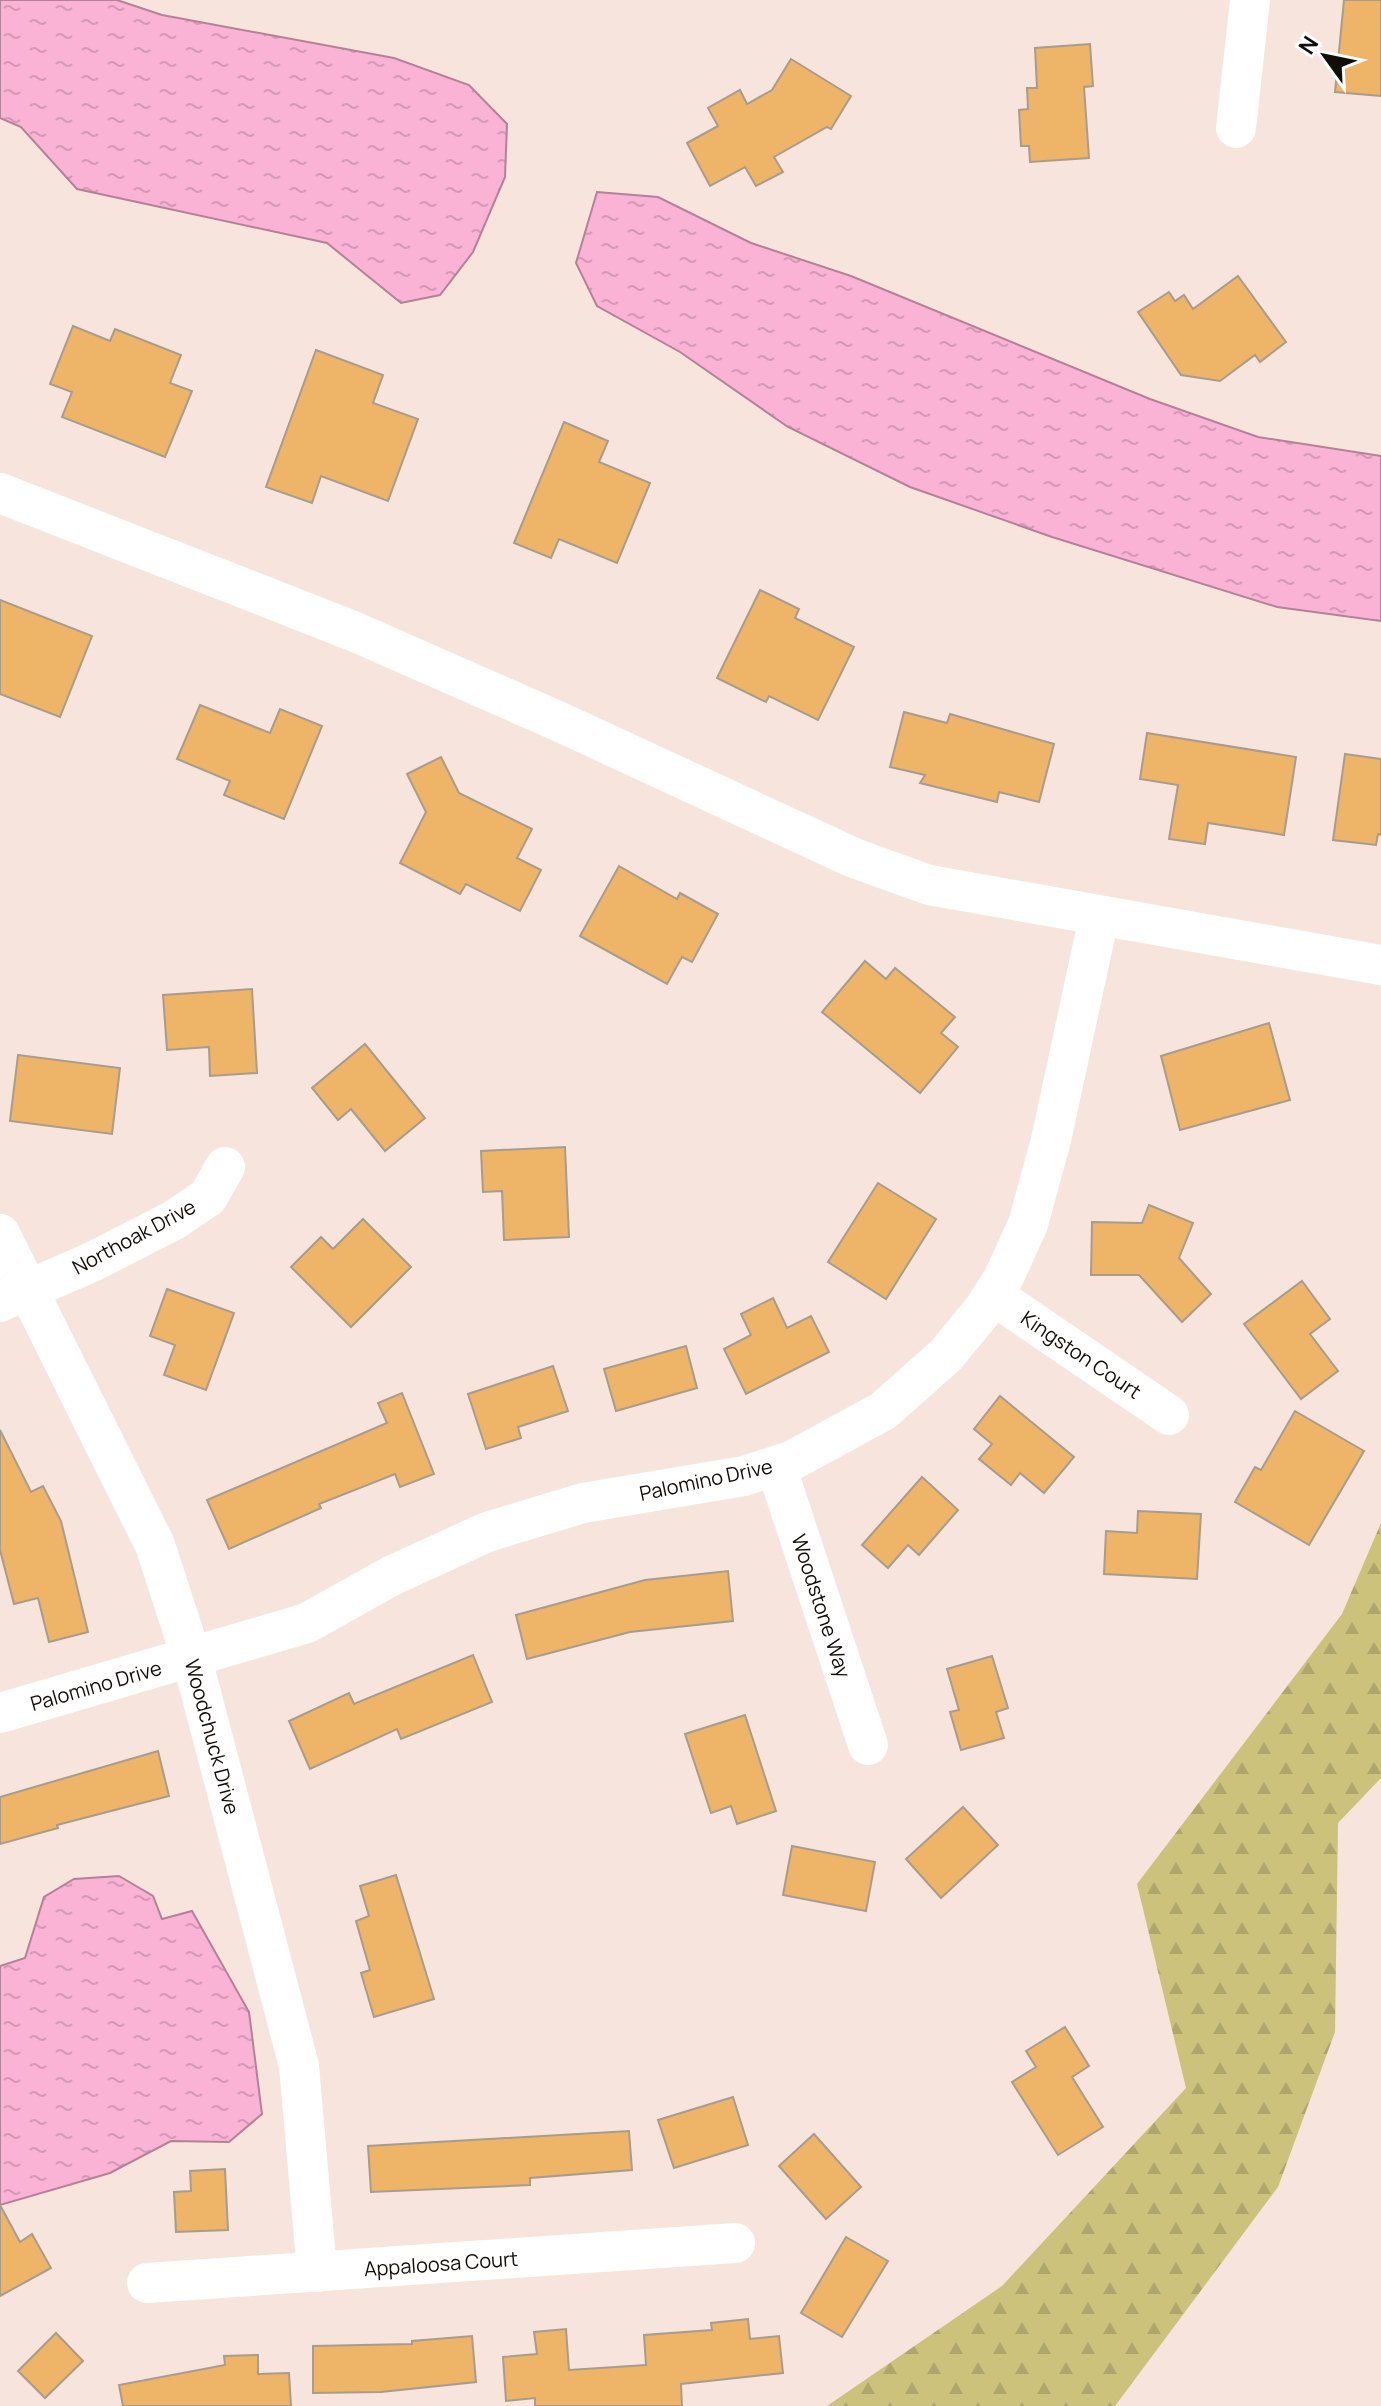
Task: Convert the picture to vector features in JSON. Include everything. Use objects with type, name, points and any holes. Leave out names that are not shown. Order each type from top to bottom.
[{"type":"street","points":[[1236,128],[1250,0]]},
{"type":"street","points":[[0,493],[353,631],[560,722],[854,858],[929,885],[1381,965]]},
{"type":"street","name":"Palomino Drive","points":[[0,1713],[307,1623],[391,1576],[487,1532],[583,1503],[744,1476],[791,1461],[883,1411],[946,1355],[993,1295],[1028,1224],[1051,1140],[1099,917]]},
{"type":"street","name":"Northoak Drive","points":[[14,1296],[92,1262],[174,1220],[208,1197],[225,1167]]},
{"type":"street","name":"Woodchuck Drive","points":[[0,1234],[14,1296],[155,1545],[192,1659],[299,2066],[317,2272]]},
{"type":"street","name":"Kingston Court","points":[[993,1295],[1169,1415]]},
{"type":"street","name":"Woodstone Way","points":[[776,1466],[868,1745]]},
{"type":"street","name":"Appaloosa Court","points":[[147,2283],[735,2243]]},
{"type":"green space","points":[[1381,1523],[1381,1778],[1338,1823],[1335,2032],[1278,2187],[1115,2406],[827,2406],[1002,2286],[1186,2088],[1137,1884],[1342,1614]]},
{"type":"water","points":[[0,0],[117,0],[162,15],[394,58],[469,85],[507,124],[505,177],[473,252],[440,295],[401,303],[327,243],[77,189],[21,127],[0,118]]},
{"type":"water","points":[[597,192],[658,197],[751,243],[851,276],[1150,399],[1258,437],[1381,456],[1381,621],[1277,607],[1052,537],[910,487],[788,427],[680,352],[597,306],[576,263]]},
{"type":"water","points":[[119,1876],[153,1896],[162,1919],[192,1911],[249,2012],[262,2114],[229,2142],[171,2141],[110,2173],[0,2205],[0,1966],[25,1958],[44,1897],[74,1879]]},
{"type":"building","points":[[1344,0],[1381,0],[1381,96],[1335,92]]},
{"type":"building","points":[[1090,44],[1093,86],[1084,87],[1089,158],[1030,162],[1029,146],[1021,146],[1019,110],[1028,109],[1027,88],[1037,88],[1035,48]]},
{"type":"building","points":[[791,59],[851,96],[831,129],[827,127],[774,157],[783,172],[756,186],[745,167],[710,186],[687,143],[718,126],[708,108],[740,90],[747,104],[772,90]]},
{"type":"building","points":[[1238,276],[1286,342],[1260,362],[1255,355],[1220,381],[1181,375],[1138,312],[1169,292],[1175,301],[1184,295],[1193,309]]},
{"type":"building","points":[[73,326],[110,341],[115,329],[181,355],[170,383],[192,391],[165,457],[62,417],[72,392],[50,384]]},
{"type":"building","points":[[316,350],[383,375],[373,403],[418,419],[388,501],[321,476],[312,503],[266,487]]},
{"type":"building","points":[[564,422],[608,441],[599,462],[650,483],[617,563],[559,539],[551,558],[514,543]]},
{"type":"building","points":[[760,590],[799,609],[795,618],[854,647],[818,720],[769,696],[766,702],[717,678]]},
{"type":"building","points":[[0,600],[92,636],[60,717],[0,694]]},
{"type":"building","points":[[200,705],[270,733],[280,709],[322,726],[284,819],[224,795],[230,781],[177,759]]},
{"type":"building","points":[[904,712],[947,723],[950,714],[1054,744],[1039,802],[999,792],[997,802],[920,783],[925,775],[890,767]]},
{"type":"building","points":[[1147,733],[1296,757],[1284,835],[1208,823],[1205,844],[1169,839],[1178,785],[1140,779]]},
{"type":"building","points":[[1345,754],[1381,759],[1381,835],[1378,834],[1376,845],[1333,840]]},
{"type":"building","points":[[441,757],[459,793],[532,829],[517,858],[541,870],[520,911],[466,884],[460,894],[400,863],[426,812],[407,774]]},
{"type":"building","points":[[619,866],[677,899],[680,893],[718,914],[692,962],[682,957],[667,984],[580,936]]},
{"type":"building","points":[[865,961],[886,979],[895,968],[955,1017],[941,1033],[958,1047],[920,1093],[822,1012]]},
{"type":"building","points":[[252,989],[257,1073],[210,1076],[209,1047],[167,1050],[163,995]]},
{"type":"building","points":[[1269,1023],[1290,1100],[1180,1130],[1161,1056]]},
{"type":"building","points":[[365,1044],[425,1118],[385,1151],[351,1109],[338,1120],[312,1088]]},
{"type":"building","points":[[18,1055],[120,1068],[112,1134],[10,1121]]},
{"type":"building","points":[[565,1147],[569,1237],[504,1240],[502,1191],[483,1192],[481,1151]]},
{"type":"building","points":[[878,1183],[936,1219],[886,1299],[828,1262]]},
{"type":"building","points":[[1149,1205],[1193,1223],[1179,1258],[1211,1294],[1182,1322],[1139,1275],[1091,1275],[1092,1222],[1142,1223]]},
{"type":"building","points":[[363,1219],[411,1267],[351,1327],[291,1267],[321,1237],[333,1249]]},
{"type":"building","points":[[1302,1281],[1330,1319],[1310,1334],[1338,1371],[1301,1399],[1244,1324]]},
{"type":"building","points":[[167,1289],[234,1313],[206,1390],[164,1375],[175,1345],[150,1336]]},
{"type":"building","points":[[773,1298],[787,1328],[811,1316],[829,1352],[746,1394],[724,1349],[751,1335],[741,1314]]},
{"type":"building","points":[[686,1346],[697,1388],[616,1411],[604,1369]]},
{"type":"building","points":[[553,1366],[568,1411],[518,1427],[521,1438],[486,1449],[468,1394]]},
{"type":"building","points":[[402,1393],[434,1474],[400,1487],[395,1474],[319,1504],[321,1508],[229,1549],[207,1500],[387,1423],[378,1403]]},
{"type":"building","points":[[1000,1396],[1074,1457],[1044,1493],[1020,1473],[1011,1485],[979,1459],[992,1444],[974,1429]]},
{"type":"building","points":[[1295,1411],[1364,1451],[1309,1545],[1235,1502],[1255,1467],[1261,1470]]},
{"type":"building","points":[[0,1430],[31,1492],[43,1486],[61,1521],[88,1632],[49,1642],[38,1598],[14,1604],[0,1550]]},
{"type":"building","points":[[922,1477],[958,1510],[919,1555],[908,1545],[888,1568],[862,1545]]},
{"type":"building","points":[[1138,1511],[1201,1514],[1197,1579],[1104,1574],[1106,1531],[1137,1533]]},
{"type":"building","points":[[728,1571],[733,1621],[630,1632],[527,1659],[516,1615],[645,1580]]},
{"type":"building","points":[[473,1655],[492,1702],[401,1739],[397,1729],[310,1769],[289,1721],[349,1693],[354,1704]]},
{"type":"building","points":[[992,1656],[1008,1708],[996,1712],[1004,1738],[961,1750],[950,1712],[959,1710],[947,1669]]},
{"type":"building","points":[[745,1715],[776,1811],[737,1824],[731,1806],[711,1813],[685,1734]]},
{"type":"building","points":[[158,1751],[169,1796],[57,1825],[58,1828],[0,1844],[0,1797]]},
{"type":"building","points":[[963,1807],[998,1845],[941,1898],[906,1859]]},
{"type":"building","points":[[792,1846],[875,1862],[866,1911],[783,1895]]},
{"type":"building","points":[[396,1875],[434,1999],[374,2017],[361,1973],[370,1970],[356,1921],[369,1916],[360,1886]]},
{"type":"building","points":[[1065,2027],[1089,2066],[1072,2077],[1103,2127],[1058,2155],[1012,2082],[1036,2067],[1026,2051]]},
{"type":"building","points":[[733,2097],[748,2145],[674,2168],[658,2120]]},
{"type":"building","points":[[629,2131],[632,2170],[530,2178],[530,2185],[371,2192],[368,2146]]},
{"type":"building","points":[[814,2134],[861,2187],[826,2219],[779,2166]]},
{"type":"building","points":[[225,2169],[228,2230],[176,2232],[174,2192],[191,2191],[190,2171]]},
{"type":"building","points":[[0,2205],[20,2242],[32,2234],[51,2268],[0,2296]]},
{"type":"building","points":[[846,2237],[888,2261],[842,2337],[801,2313]]},
{"type":"building","points":[[748,2319],[750,2339],[779,2336],[783,2373],[681,2384],[682,2406],[535,2406],[535,2398],[506,2401],[503,2357],[537,2354],[534,2332],[566,2329],[569,2370],[646,2365],[644,2335],[712,2330],[711,2323]]},
{"type":"building","points":[[56,2333],[83,2361],[45,2398],[18,2371]]},
{"type":"building","points":[[472,2336],[476,2382],[381,2392],[313,2393],[313,2346],[412,2344],[412,2341]]},
{"type":"building","points":[[258,2355],[258,2374],[289,2373],[291,2406],[123,2406],[119,2385],[225,2365],[224,2356]]}]
